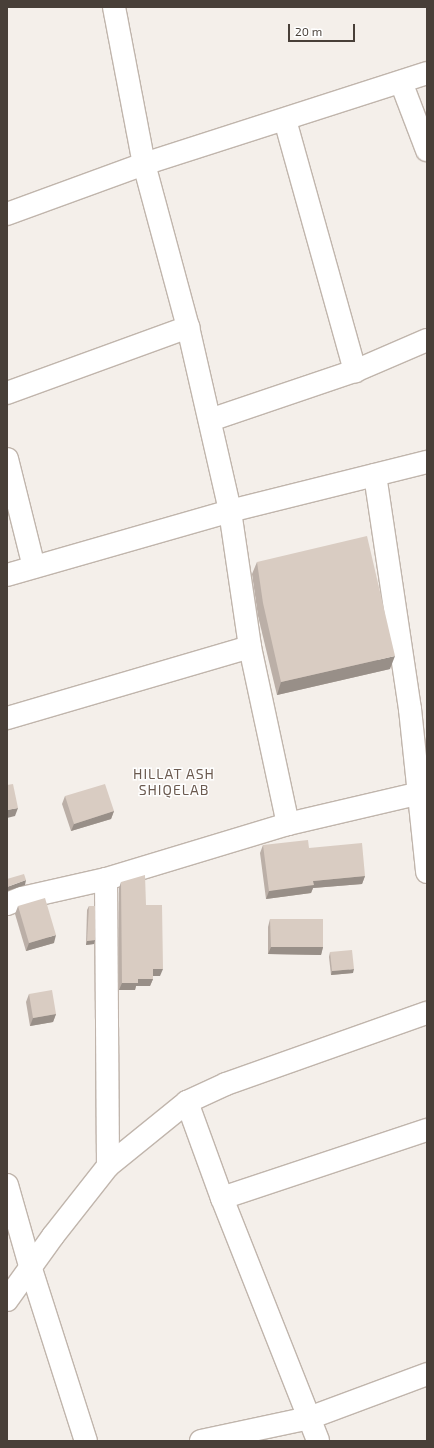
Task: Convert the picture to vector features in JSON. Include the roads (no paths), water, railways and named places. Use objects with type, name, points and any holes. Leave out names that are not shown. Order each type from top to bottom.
[{"type":"street","points":[[114,7],[144,164],[188,327],[230,511],[250,647],[288,824]]},
{"type":"street","points":[[7,214],[144,164],[285,120],[427,73]]},
{"type":"street","points":[[401,82],[427,150]]},
{"type":"street","points":[[285,120],[355,372]]},
{"type":"street","points":[[7,393],[188,327]]},
{"type":"street","points":[[210,420],[355,372],[427,340]]},
{"type":"street","points":[[7,459],[34,567]]},
{"type":"street","points":[[7,575],[230,511],[427,462]]},
{"type":"street","points":[[375,475],[419,707],[420,793],[427,872]]},
{"type":"street","points":[[7,718],[250,647]]},
{"type":"street","points":[[7,904],[22,898],[106,879],[288,824],[420,793]]},
{"type":"street","points":[[106,879],[108,1166]]},
{"type":"street","points":[[7,1300],[53,1236],[108,1166],[187,1102],[226,1084],[427,1013]]},
{"type":"street","points":[[187,1102],[222,1198],[318,1441]]},
{"type":"street","points":[[222,1198],[427,1130]]},
{"type":"street","points":[[7,1185],[30,1269],[86,1441]]},
{"type":"street","points":[[201,1441],[310,1418],[427,1374]]},
{"type":"district","name":"HILLAT ASH SHIQELAB","points":[[174,782]]}]
